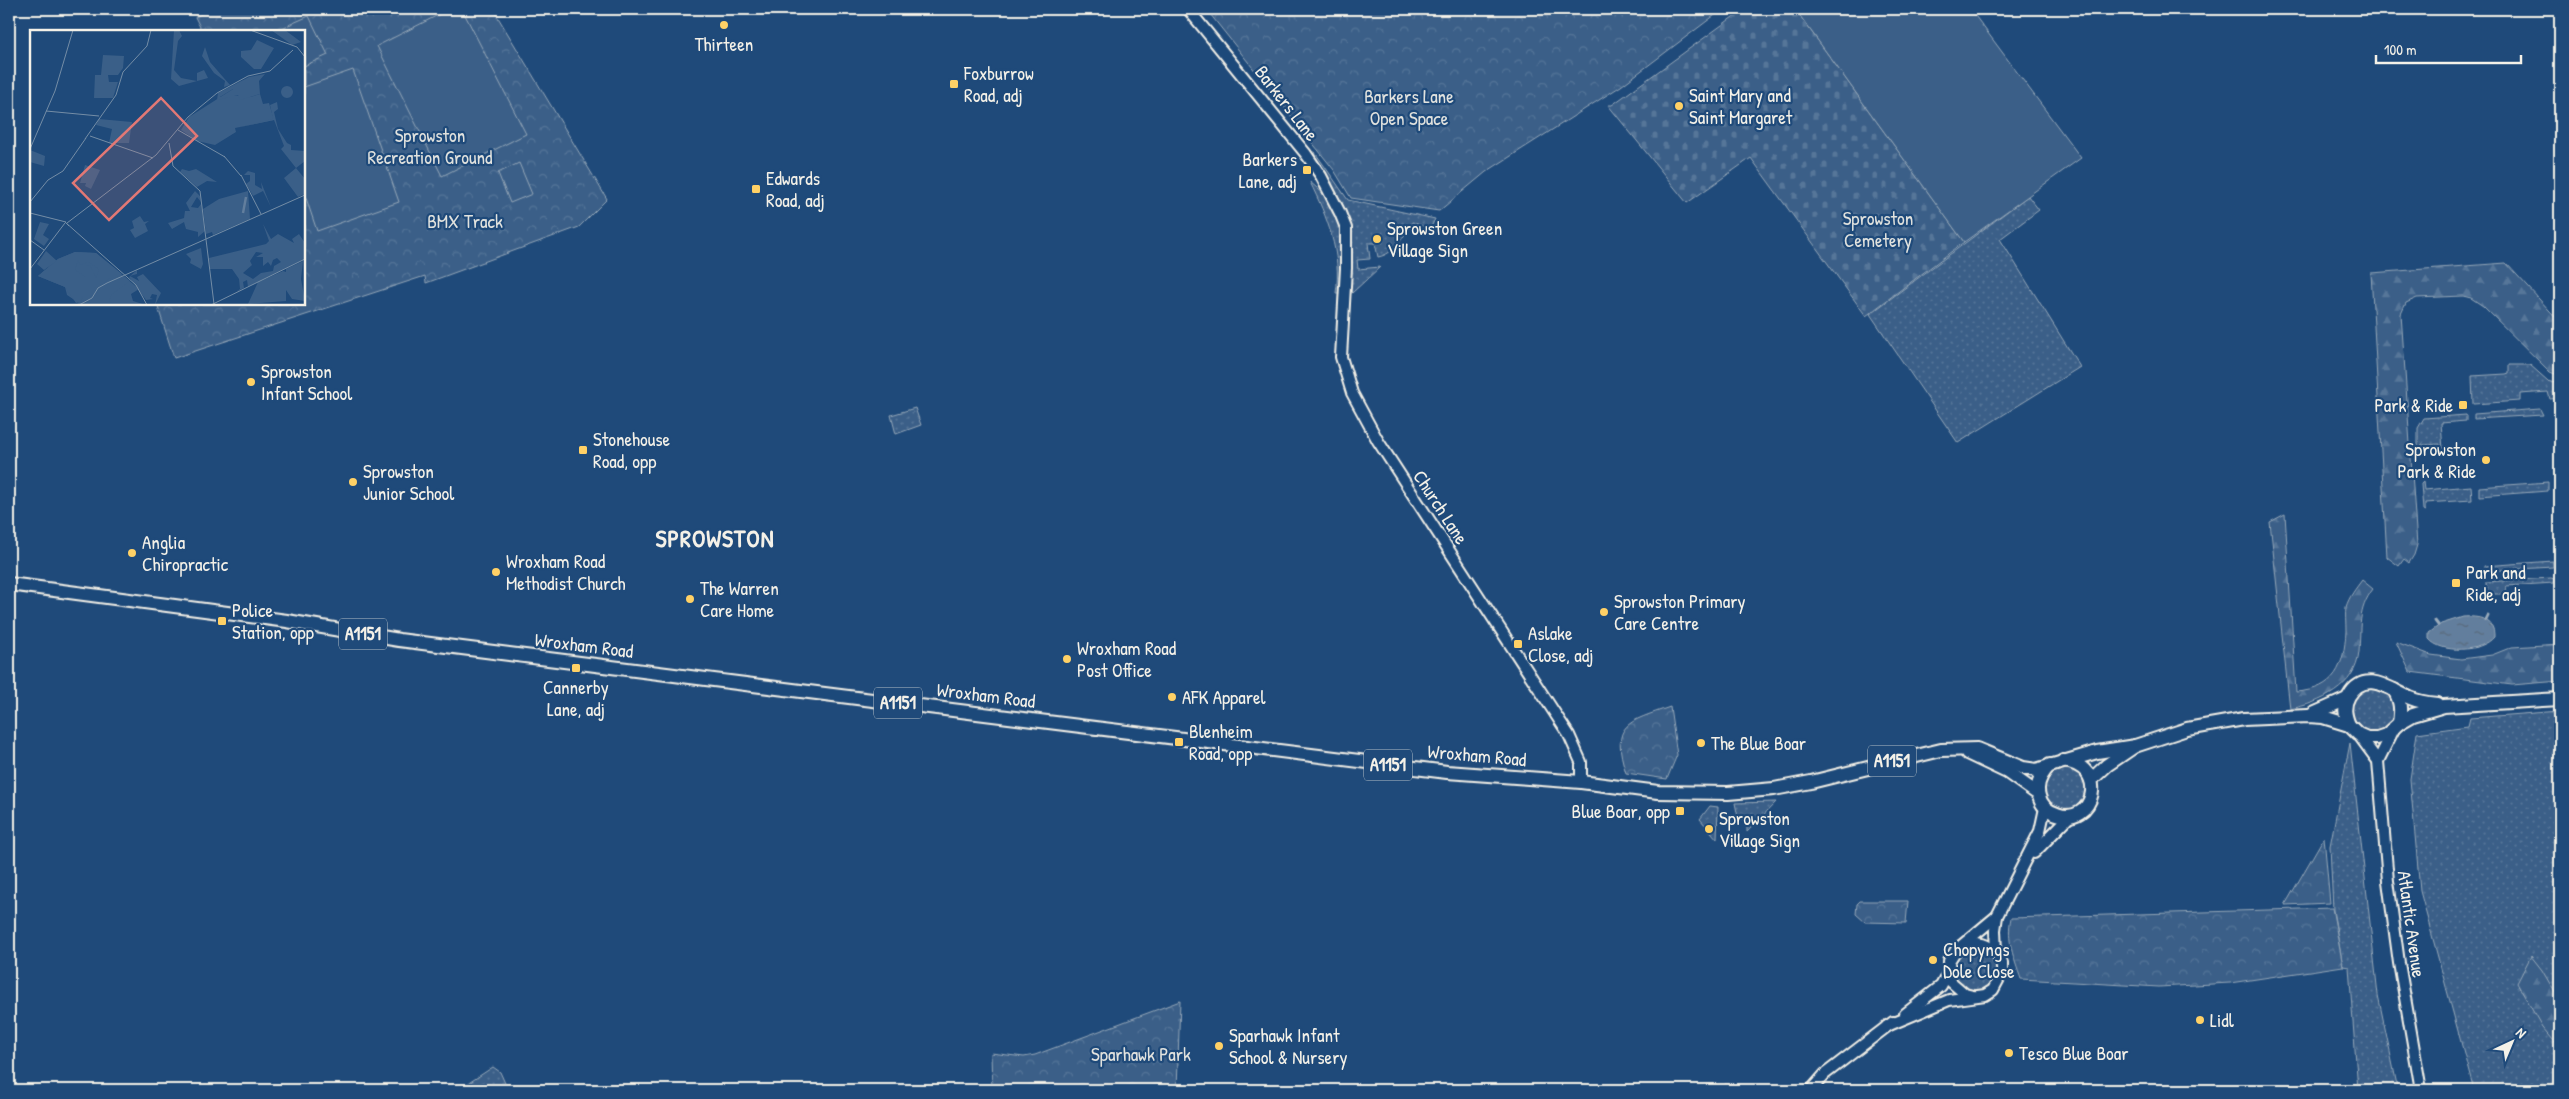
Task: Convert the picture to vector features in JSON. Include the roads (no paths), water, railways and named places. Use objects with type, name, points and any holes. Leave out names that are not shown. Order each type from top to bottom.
[{"type":"main road","name":"Wroxham Road","points":[[9,584],[287,620],[400,640],[549,660],[1438,771],[1580,782],[1658,792],[1752,792],[1811,782],[1928,753],[1958,750],[1977,749],[2022,768],[2036,770],[2114,748],[2135,746],[2187,730],[2224,722],[2308,716],[2323,717],[2354,729],[2367,738],[2377,738],[2386,735],[2422,711],[2444,706],[2560,699]]},
{"type":"main road","name":"Wroxham Road","points":[[2308,716],[2347,699],[2356,687],[2371,682],[2384,684],[2412,699],[2444,706]]},
{"type":"main road","points":[[2394,690],[2402,709],[2397,726]]},
{"type":"main road","points":[[2347,699],[2345,715],[2354,729]]},
{"type":"main road","name":"Wroxham Road","points":[[2056,763],[2074,762],[2084,768],[2091,780],[2107,765],[2135,746]]},
{"type":"main road","name":"Wroxham Road","points":[[1958,750],[2008,772],[2038,794],[2045,808]]},
{"type":"main road","points":[[2038,794],[2038,781],[2043,772],[2056,763]]},
{"type":"main road","points":[[2045,808],[2059,816],[2070,816],[2083,810],[2089,802],[2093,791],[2091,780]]},
{"type":"street","name":"Barkers Lane","points":[[1188,9],[1267,104],[1316,168],[1332,195],[1346,228]]},
{"type":"street","name":"Church Lane","points":[[1346,228],[1342,357],[1352,393],[1378,441],[1569,735],[1581,762],[1580,782]]},
{"type":"street","points":[[2354,729],[2378,761],[2397,726]]},
{"type":"street","name":"Atlantic Avenue","points":[[2378,761],[2388,881],[2399,963],[2422,1090]]},
{"type":"street","points":[[1974,997],[1956,989],[1950,981],[1948,973],[1949,962],[1956,950],[1967,944],[1997,916],[2026,862],[2040,831],[2045,808]]},
{"type":"street","points":[[2026,862],[2070,816]]},
{"type":"street","points":[[1996,952],[1995,930],[1997,916]]},
{"type":"street","points":[[1887,1026],[1949,1000],[1985,995],[1999,982],[2002,973],[2002,962],[1996,952],[1988,946],[1977,942],[1967,944]]},
{"type":"street","points":[[1811,1090],[1825,1074],[1941,986],[1948,973]]},
{"type":"water","points":[[2463,617],[2480,618],[2489,622],[2494,631],[2494,637],[2480,646],[2462,649],[2443,647],[2429,639],[2429,633],[2441,624]]},
{"type":"waterway","points":[[2486,620],[2488,616]]},
{"type":"waterway","points":[[2435,621],[2438,625]]},
{"type":"place","name":"Thirteen","points":[[724,25]]},
{"type":"place","name":"Foxburrow Road, adj","points":[[954,84]]},
{"type":"place","name":"Saint Mary and Saint Margaret","points":[[1679,106]]},
{"type":"place","name":"Barkers Lane, adj","points":[[1307,170]]},
{"type":"place","name":"Edwards Road, adj","points":[[756,189]]},
{"type":"place","name":"Sprowston Green Village Sign","points":[[1377,239]]},
{"type":"place","name":"Sprowston Infant School","points":[[251,382]]},
{"type":"place","name":"Park & Ride","points":[[2463,405]]},
{"type":"place","name":"Stonehouse Road, opp","points":[[583,450]]},
{"type":"place","name":"Sprowston Park & Ride","points":[[2486,460]]},
{"type":"place","name":"Sprowston Junior School","points":[[353,482]]},
{"type":"place","name":"Anglia Chiropractic","points":[[132,553]]},
{"type":"place","name":"Wroxham Road Methodist Church","points":[[496,572]]},
{"type":"place","name":"Park and Ride, adj","points":[[2456,583]]},
{"type":"place","name":"The Warren Care Home","points":[[690,599]]},
{"type":"place","name":"Sprowston Primary Care Centre","points":[[1604,612]]},
{"type":"place","name":"Police Station, opp","points":[[222,621]]},
{"type":"place","name":"Aslake Close, adj","points":[[1518,644]]},
{"type":"place","name":"Wroxham Road Post Office","points":[[1067,659]]},
{"type":"place","name":"Cannerby Lane, adj","points":[[576,668]]},
{"type":"place","name":"AFK Apparel","points":[[1172,697]]},
{"type":"place","name":"Blenheim Road, opp","points":[[1179,742]]},
{"type":"place","name":"The Blue Boar","points":[[1701,743]]},
{"type":"place","name":"Blue Boar, opp","points":[[1680,811]]},
{"type":"place","name":"Sprowston Village Sign","points":[[1709,829]]},
{"type":"place","name":"Chopyngs Dole Close","points":[[1933,960]]},
{"type":"place","name":"Lidl","points":[[2200,1020]]},
{"type":"place","name":"Sparhawk Infant School & Nursery","points":[[1219,1046]]},
{"type":"place","name":"Tesco Blue Boar","points":[[2009,1053]]},
{"type":"district","name":"SPROWSTON","points":[[715,539]]},
{"type":"park label","name":"Barkers Lane Open Space","points":[[1409,107]]},
{"type":"park label","name":"Sprowston Recreation Ground","points":[[430,146]]},
{"type":"park label","name":"BMX Track","points":[[465,221]]},
{"type":"park label","name":"Sprowston Cemetery","points":[[1878,229]]},
{"type":"park label","name":"Sparhawk Park","points":[[1141,1054]]}]
